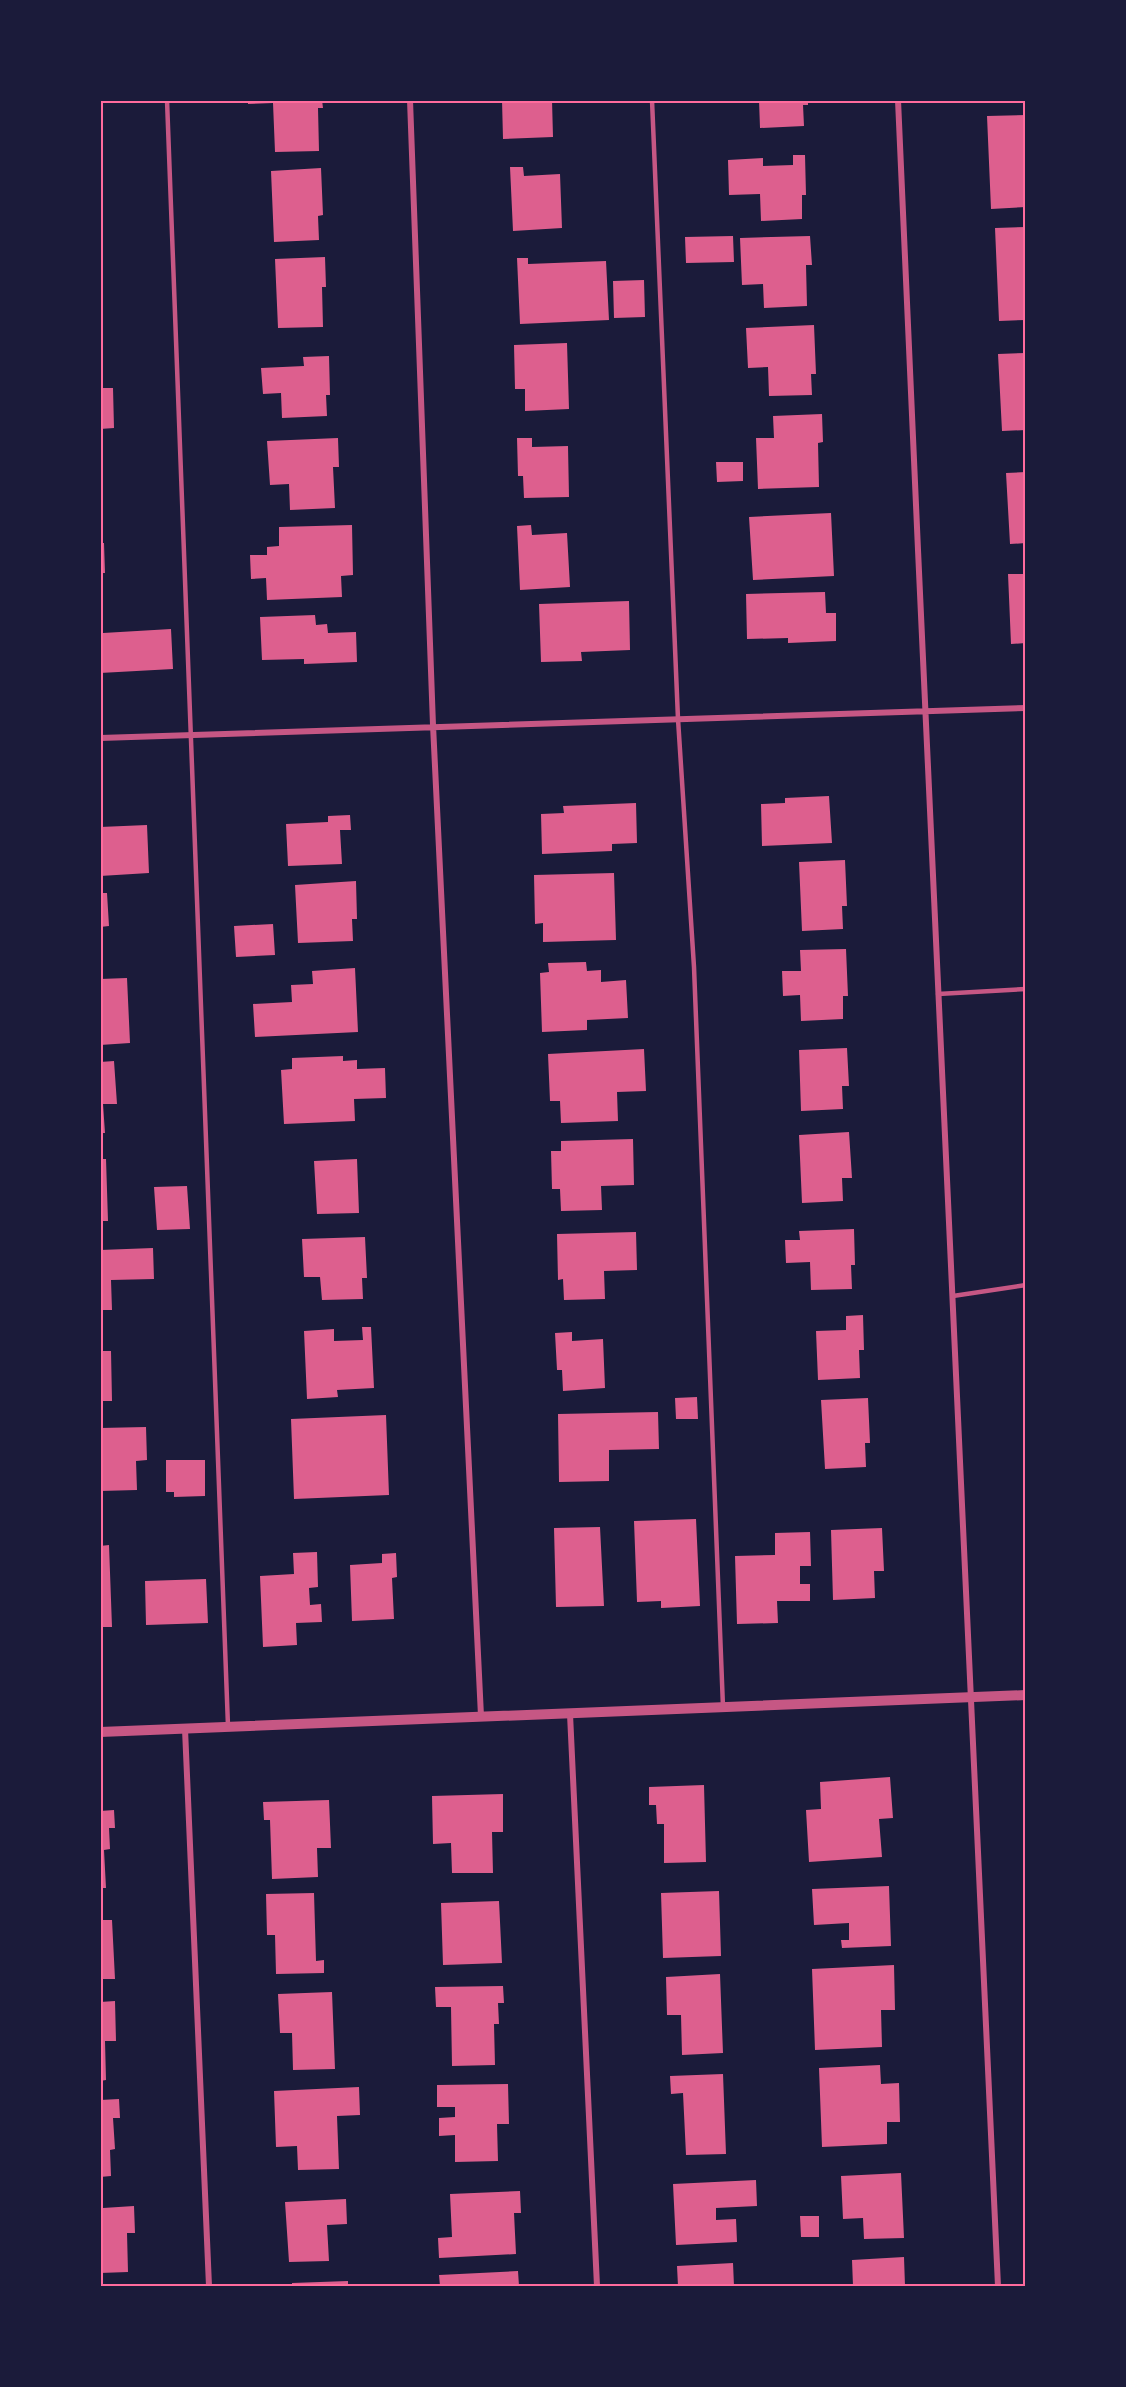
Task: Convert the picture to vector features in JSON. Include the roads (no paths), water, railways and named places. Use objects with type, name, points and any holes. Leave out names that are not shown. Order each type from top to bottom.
[{"type":"street","points":[[410,100],[433,725],[481,1716]]},
{"type":"street","points":[[898,100],[924,712],[974,1698],[998,2286]]},
{"type":"street","points":[[100,738],[433,725],[1026,708]]},
{"type":"street","points":[[100,1732],[1026,1695]]},
{"type":"street","points":[[570,1714],[597,2286]]},
{"type":"street","points":[[185,1729],[209,2286]]},
{"type":"lane","points":[[167,100],[228,1727]]},
{"type":"lane","points":[[652,100],[678,719],[694,968],[723,1708]]},
{"type":"lane","points":[[938,994],[1026,989]]},
{"type":"lane","points":[[953,1296],[1026,1285]]}]
